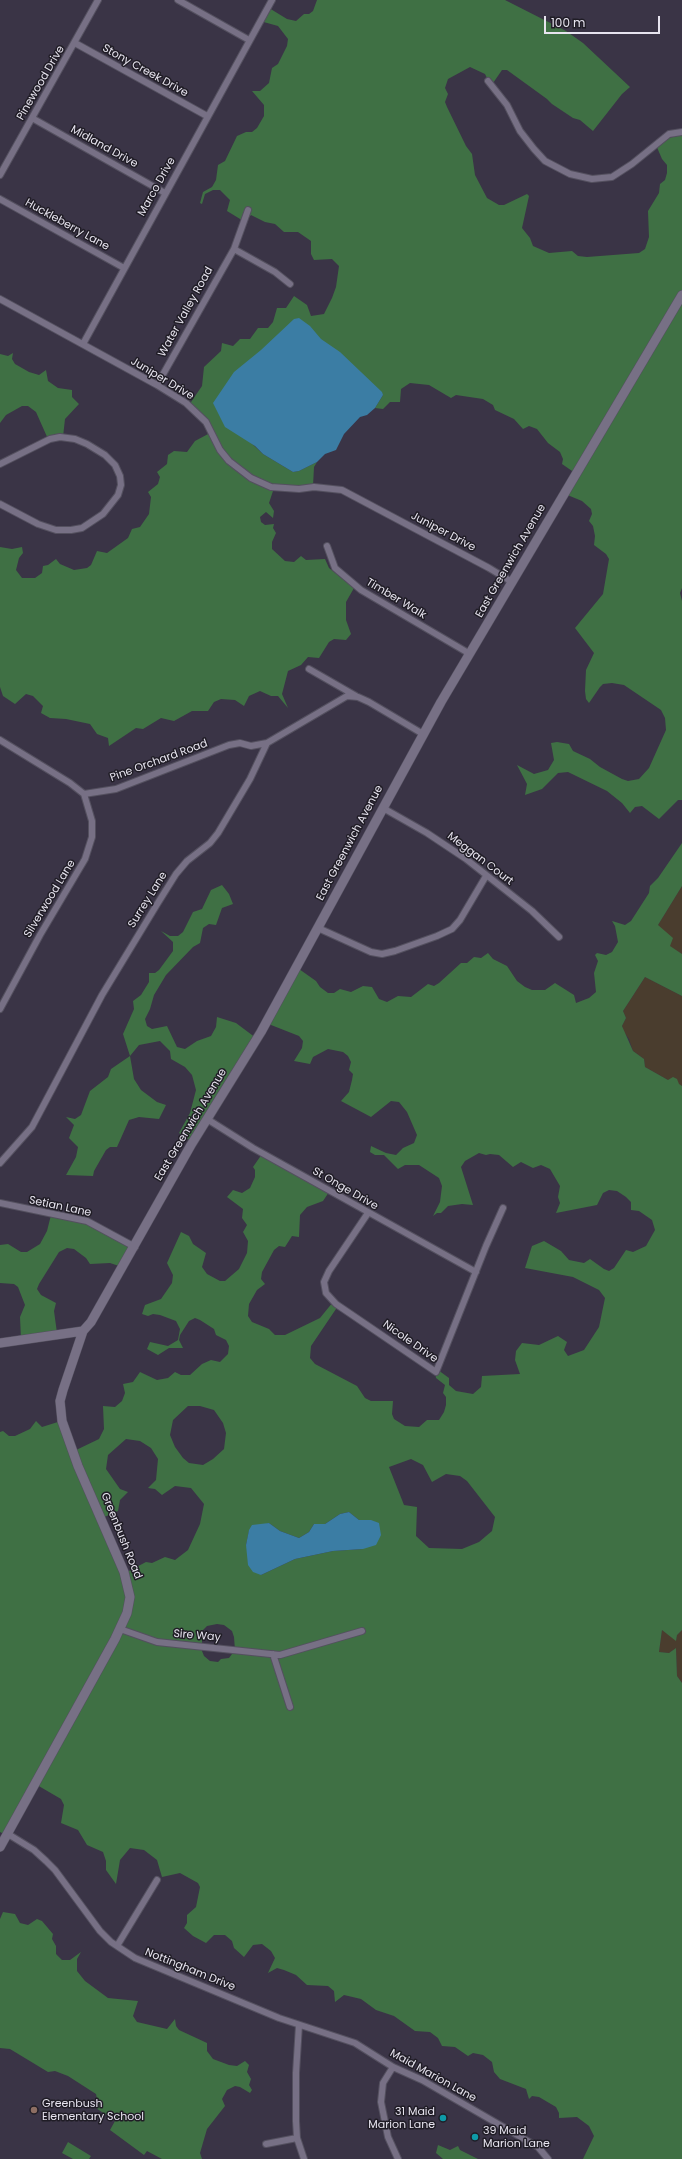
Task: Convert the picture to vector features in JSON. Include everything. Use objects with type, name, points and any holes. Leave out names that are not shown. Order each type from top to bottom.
[{"type":"street","name":"Pinewood Drive","points":[[0,175],[98,0]]},
{"type":"street","points":[[178,0],[249,40]]},
{"type":"street","name":"Marco Drive","points":[[83,344],[206,116],[272,0]]},
{"type":"street","name":"Stony Creek Drive","points":[[75,43],[206,116]]},
{"type":"street","points":[[488,81],[507,105],[520,131],[537,153],[545,161],[570,174],[592,179],[612,177],[632,164],[669,134],[682,132]]},
{"type":"street","name":"Midland Drive","points":[[32,118],[165,193]]},
{"type":"street","name":"Huckleberry Lane","points":[[0,199],[124,268]]},
{"type":"street","points":[[248,210],[234,248],[275,272],[290,284]]},
{"type":"street","name":"Water Valley Road","points":[[157,385],[234,248]]},
{"type":"street","name":"East Greenwich Avenue","points":[[83,1331],[91,1322],[104,1302],[207,1119],[261,1032],[423,734],[682,295]]},
{"type":"street","name":"Juniper Drive","points":[[0,299],[157,385],[197,412],[206,422],[224,456],[241,472],[251,478],[272,487],[299,489],[314,487],[342,490],[490,568],[512,582]]},
{"type":"street","points":[[0,464],[50,439],[60,437],[75,439],[87,444],[105,455],[115,465],[120,476],[121,485],[118,496],[103,514],[82,528],[71,530],[56,530],[38,524],[0,504]]},
{"type":"street","name":"Timber Walk","points":[[327,546],[335,568],[356,586],[470,654]]},
{"type":"street","points":[[309,669],[423,734]]},
{"type":"street","points":[[267,743],[339,699],[348,696],[358,697]]},
{"type":"street","points":[[0,740],[70,783],[84,794]]},
{"type":"street","name":"Pine Orchard Road","points":[[84,794],[116,789],[229,745],[240,743],[251,746],[267,743]]},
{"type":"street","name":"Surrey Lane","points":[[0,1163],[32,1127],[102,995],[156,906],[176,874],[187,861],[210,843],[218,833],[250,779],[267,743]]},
{"type":"street","name":"Silverwood Lane","points":[[0,1009],[90,848],[92,821],[84,794]]},
{"type":"street","name":"Meggan Court","points":[[383,808],[448,846],[532,911],[559,937]]},
{"type":"street","points":[[318,928],[371,952],[382,954],[395,951],[452,929],[460,920],[486,876]]},
{"type":"street","name":"St Onge Drive","points":[[207,1119],[253,1148],[476,1272]]},
{"type":"street","name":"Setian Lane","points":[[0,1203],[87,1222],[135,1247]]},
{"type":"street","name":"Nicole Drive","points":[[368,1213],[324,1282],[326,1293],[336,1304],[436,1372],[503,1208]]},
{"type":"street","points":[[0,1343],[83,1331]]},
{"type":"street","name":"Greenbush Road","points":[[0,1847],[120,1629],[128,1606],[129,1588],[124,1572],[68,1439],[60,1411],[63,1390],[83,1331]]},
{"type":"street","name":"Sire Way","points":[[120,1629],[157,1642],[280,1655],[362,1631]]},
{"type":"street","points":[[273,1654],[290,1707]]},
{"type":"street","name":"Nottingham Drive","points":[[8,1834],[34,1850],[55,1870],[100,1931],[117,1946],[135,1958],[299,2025]]},
{"type":"street","points":[[117,1946],[157,1880]]},
{"type":"street","points":[[299,2025],[296,2073],[297,2138],[304,2159]]},
{"type":"street","name":"Maid Marion Lane","points":[[299,2025],[355,2043],[393,2067],[422,2080],[538,2147],[548,2159]]},
{"type":"street","points":[[393,2067],[383,2083],[381,2096],[384,2123],[398,2159]]},
{"type":"street","points":[[266,2144],[297,2138]]},
{"type":"shaded area","points":[[682,886],[682,954],[669,946],[658,925]]},
{"type":"shaded area","points":[[645,977],[682,996],[682,1086],[645,1067],[644,1059],[633,1051],[629,1039],[624,1032],[622,1026],[626,1018],[623,1011]]},
{"type":"shaded area","points":[[662,1630],[676,1640],[677,1635],[682,1630],[682,1683],[677,1676],[676,1648],[669,1653],[659,1652]]},
{"type":"green space","points":[[317,0],[505,0],[566,31],[583,43],[630,87],[622,94],[593,131],[580,120],[573,118],[552,104],[507,70],[502,70],[491,86],[485,74],[470,67],[448,79],[445,88],[448,94],[445,102],[466,146],[472,154],[475,175],[487,198],[499,205],[504,205],[527,194],[529,196],[522,228],[530,238],[533,246],[549,253],[572,251],[578,256],[587,257],[639,253],[645,249],[649,237],[648,211],[659,193],[660,184],[665,180],[667,173],[667,165],[662,159],[656,145],[668,138],[682,135],[682,588],[680,593],[682,601],[682,800],[678,800],[659,819],[642,806],[635,807],[630,813],[622,803],[607,791],[568,772],[558,773],[542,789],[525,795],[527,784],[517,765],[534,774],[548,770],[554,760],[551,743],[557,742],[569,744],[573,751],[590,759],[600,767],[622,779],[628,781],[639,779],[649,768],[666,730],[665,718],[661,710],[624,685],[612,683],[603,684],[589,703],[586,699],[586,670],[594,653],[575,628],[603,594],[609,559],[606,554],[594,545],[595,536],[593,526],[589,521],[592,514],[591,509],[582,501],[565,494],[575,473],[562,464],[563,459],[560,452],[548,443],[537,429],[529,426],[523,429],[514,419],[495,410],[493,405],[483,399],[456,395],[451,398],[429,385],[410,383],[401,389],[400,402],[390,402],[383,409],[375,408],[383,395],[247,439],[263,454],[293,472],[299,471],[317,462],[314,467],[313,486],[274,488],[269,503],[274,511],[273,518],[266,512],[260,517],[261,522],[265,525],[274,524],[273,528],[276,533],[272,542],[272,549],[285,561],[294,562],[301,556],[306,560],[325,559],[329,568],[354,588],[346,602],[346,620],[351,634],[346,640],[334,639],[329,642],[319,658],[308,657],[301,665],[288,671],[282,694],[288,708],[278,696],[271,696],[260,691],[249,696],[244,706],[235,700],[221,699],[214,702],[208,711],[192,711],[174,721],[161,718],[143,729],[136,728],[109,746],[108,738],[97,734],[90,724],[66,719],[50,718],[41,713],[43,706],[33,696],[26,694],[15,704],[3,696],[0,687],[0,547],[12,549],[22,547],[23,553],[19,558],[16,570],[22,578],[35,578],[42,573],[43,566],[48,565],[56,559],[60,564],[74,570],[87,568],[91,565],[97,551],[107,553],[128,538],[132,529],[140,527],[149,514],[151,497],[148,492],[158,484],[160,477],[157,472],[167,464],[168,455],[174,451],[187,452],[195,441],[210,433],[206,423],[189,405],[202,386],[204,367],[221,351],[222,343],[233,346],[240,339],[250,339],[258,328],[268,328],[273,322],[277,308],[286,308],[294,296],[307,305],[311,316],[324,314],[332,298],[336,287],[339,266],[332,259],[314,260],[311,254],[311,241],[298,232],[284,232],[275,224],[265,222],[251,215],[245,222],[227,211],[230,200],[220,190],[213,190],[205,194],[202,204],[200,203],[203,192],[212,187],[216,180],[218,165],[225,161],[237,136],[246,132],[252,132],[257,128],[264,116],[264,105],[252,91],[260,91],[269,83],[272,68],[278,64],[287,46],[288,39],[278,26],[260,21],[269,8],[287,19],[296,21],[304,14],[309,14],[313,11]]},
{"type":"green space","points":[[13,353],[12,359],[15,364],[29,372],[39,375],[46,370],[48,381],[58,388],[72,390],[72,397],[79,404],[65,419],[63,437],[48,439],[36,412],[28,406],[22,406],[6,415],[0,423],[0,354],[8,356]]},
{"type":"green space","points":[[682,843],[682,886],[658,925],[673,938],[670,946],[682,954],[682,996],[645,977],[623,1011],[626,1018],[622,1026],[633,1051],[644,1059],[645,1067],[668,1080],[673,1077],[677,1079],[679,1084],[682,1086],[682,1630],[677,1635],[676,1641],[662,1630],[659,1652],[669,1653],[676,1648],[677,1676],[682,1683],[682,2159],[583,2159],[594,2136],[589,2126],[577,2117],[559,2118],[559,2113],[556,2107],[539,2097],[532,2096],[529,2099],[526,2089],[500,2079],[494,2072],[492,2062],[483,2055],[473,2053],[468,2056],[455,2047],[442,2046],[438,2038],[430,2032],[415,2031],[394,2016],[376,2010],[361,1999],[344,1995],[335,2002],[334,1991],[328,1986],[307,1985],[296,1975],[277,1968],[268,1973],[275,1958],[271,1951],[262,1944],[253,1945],[244,1957],[234,1948],[232,1941],[225,1935],[214,1935],[206,1943],[193,1936],[184,1928],[187,1923],[187,1915],[196,1907],[200,1887],[198,1883],[180,1873],[162,1877],[157,1860],[144,1850],[130,1848],[120,1860],[116,1884],[106,1870],[106,1861],[103,1852],[87,1845],[78,1830],[61,1823],[64,1805],[61,1799],[37,1785],[6,1835],[0,1832],[0,1432],[3,1431],[9,1436],[15,1436],[30,1429],[36,1421],[42,1427],[61,1421],[74,1451],[99,1439],[104,1429],[103,1406],[115,1407],[122,1401],[125,1393],[123,1384],[133,1382],[140,1372],[157,1380],[168,1378],[175,1372],[181,1375],[190,1375],[202,1364],[211,1360],[220,1362],[228,1354],[229,1346],[226,1340],[216,1335],[214,1329],[195,1318],[189,1321],[180,1335],[179,1340],[183,1348],[169,1348],[158,1355],[147,1349],[150,1342],[168,1346],[178,1340],[180,1329],[176,1321],[160,1315],[153,1314],[148,1316],[142,1314],[145,1305],[161,1299],[172,1283],[173,1275],[167,1263],[181,1232],[189,1236],[193,1244],[206,1253],[202,1267],[207,1274],[220,1281],[225,1281],[239,1269],[247,1253],[248,1241],[243,1232],[247,1225],[242,1218],[243,1209],[227,1197],[233,1190],[242,1193],[250,1188],[255,1177],[255,1170],[253,1167],[262,1154],[329,1192],[323,1201],[307,1207],[300,1215],[299,1237],[292,1236],[285,1247],[279,1246],[274,1250],[262,1272],[261,1279],[265,1284],[257,1290],[249,1304],[248,1316],[252,1322],[269,1329],[275,1335],[285,1335],[320,1318],[333,1302],[338,1306],[311,1346],[310,1358],[315,1364],[357,1386],[365,1398],[371,1401],[393,1401],[392,1414],[394,1419],[405,1426],[419,1427],[427,1420],[439,1420],[444,1412],[446,1405],[446,1397],[443,1393],[445,1385],[436,1378],[435,1372],[438,1370],[449,1378],[449,1385],[456,1391],[473,1394],[481,1387],[482,1376],[520,1374],[515,1360],[516,1351],[522,1343],[539,1345],[558,1336],[567,1342],[564,1350],[568,1356],[584,1350],[599,1327],[605,1298],[599,1290],[573,1277],[525,1268],[532,1246],[544,1241],[561,1251],[569,1260],[584,1263],[590,1259],[609,1271],[614,1268],[626,1250],[633,1252],[646,1246],[655,1230],[652,1220],[639,1211],[631,1210],[631,1202],[626,1197],[617,1191],[609,1190],[603,1193],[597,1205],[556,1213],[560,1203],[558,1197],[560,1186],[550,1169],[541,1165],[533,1168],[521,1162],[513,1167],[499,1155],[486,1155],[479,1153],[465,1161],[461,1167],[473,1205],[462,1204],[448,1206],[441,1213],[437,1213],[433,1216],[440,1202],[442,1186],[439,1178],[419,1165],[405,1165],[398,1169],[384,1155],[375,1155],[370,1152],[371,1146],[386,1153],[396,1155],[403,1148],[414,1143],[417,1135],[407,1112],[399,1102],[391,1101],[371,1117],[341,1101],[349,1092],[353,1074],[349,1070],[351,1062],[348,1056],[343,1052],[328,1049],[313,1057],[310,1064],[294,1061],[302,1048],[303,1041],[299,1036],[266,1023],[299,969],[316,981],[320,987],[328,993],[334,993],[340,989],[351,992],[363,986],[372,987],[379,999],[387,1002],[398,996],[411,997],[428,984],[434,986],[461,963],[467,963],[474,957],[481,958],[488,953],[493,959],[507,966],[517,981],[525,987],[532,990],[545,990],[555,983],[574,995],[576,1003],[589,998],[596,992],[594,973],[598,961],[595,955],[597,953],[606,955],[612,952],[618,942],[615,926],[612,921],[625,925],[631,921],[649,893],[650,886],[658,878]],"holes":[[[188,1406],[200,1406],[214,1410],[223,1423],[226,1433],[224,1449],[213,1459],[203,1465],[189,1463],[183,1458],[175,1447],[170,1435],[173,1420]],[[126,1439],[140,1441],[151,1448],[158,1459],[156,1480],[148,1488],[155,1489],[162,1495],[175,1486],[191,1488],[204,1504],[200,1524],[188,1550],[175,1560],[165,1557],[152,1563],[146,1562],[125,1573],[102,1518],[118,1511],[120,1500],[128,1492],[120,1489],[106,1469],[108,1455]],[[411,1459],[423,1465],[432,1482],[446,1474],[460,1476],[467,1481],[495,1517],[492,1531],[479,1542],[462,1549],[429,1548],[416,1536],[417,1507],[404,1505],[389,1467]],[[349,1512],[359,1520],[371,1520],[363,1549],[333,1551],[295,1559],[261,1575],[246,1545],[249,1531],[269,1523],[280,1531],[299,1538],[309,1532],[314,1524],[325,1524],[340,1514]],[[217,1624],[224,1625],[232,1631],[235,1650],[229,1658],[221,1659],[218,1662],[210,1661],[204,1656],[202,1651],[202,1631],[207,1626]]]},
{"type":"green space","points":[[222,885],[229,894],[233,904],[222,908],[216,925],[209,924],[203,928],[200,943],[193,947],[166,975],[154,995],[145,1019],[147,1026],[152,1029],[167,1026],[177,1047],[185,1049],[197,1041],[211,1036],[216,1027],[217,1017],[236,1023],[256,1038],[192,1142],[179,1133],[190,1113],[196,1090],[192,1075],[185,1067],[171,1059],[170,1051],[160,1041],[139,1045],[130,1056],[123,1034],[134,1009],[133,1001],[141,995],[149,982],[149,973],[155,973],[159,970],[173,951],[173,942],[161,931],[170,936],[178,936],[183,932],[193,912],[202,909],[211,890]]},
{"type":"green space","points":[[130,1056],[134,1079],[141,1090],[157,1102],[166,1105],[159,1119],[139,1117],[129,1120],[117,1147],[110,1147],[106,1150],[94,1171],[93,1176],[66,1175],[76,1157],[78,1147],[69,1138],[74,1125],[66,1117],[75,1119],[81,1115],[90,1091],[108,1077],[111,1069]]},
{"type":"green space","points":[[51,1215],[85,1221],[132,1245],[122,1267],[110,1263],[90,1264],[86,1258],[74,1249],[67,1248],[59,1252],[37,1289],[41,1295],[56,1303],[54,1311],[57,1333],[21,1339],[20,1317],[25,1305],[18,1287],[14,1284],[0,1283],[0,1245],[8,1244],[21,1252],[27,1252],[40,1244],[47,1231]]},
{"type":"green space","points":[[3,1912],[15,1914],[20,1923],[28,1925],[37,1919],[42,1921],[53,1934],[52,1939],[56,1946],[56,1954],[62,1960],[70,1960],[81,1952],[77,1959],[77,1971],[85,1981],[108,1998],[138,2001],[133,2016],[137,2022],[167,2029],[175,2019],[176,2026],[179,2030],[207,2043],[207,2051],[213,2059],[229,2065],[237,2066],[245,2061],[249,2065],[247,2072],[251,2079],[249,2085],[252,2090],[250,2093],[240,2087],[235,2086],[227,2090],[222,2099],[225,2106],[207,2129],[200,2153],[202,2159],[162,2159],[147,2151],[144,2155],[110,2130],[115,2121],[93,2106],[97,2099],[96,2094],[68,2076],[55,2071],[48,2072],[10,2049],[0,2048],[0,1919]]},
{"type":"green space","points":[[68,2142],[91,2156],[89,2159],[73,2159],[62,2153]]},
{"type":"green space","points":[[438,2145],[450,2150],[458,2146],[460,2150],[478,2159],[443,2159],[436,2153]]},
{"type":"water","points":[[299,318],[310,326],[321,339],[340,352],[382,392],[383,395],[375,408],[367,415],[360,417],[344,434],[336,450],[325,454],[317,462],[299,471],[293,472],[263,454],[255,446],[225,427],[213,403],[234,372],[261,350],[294,319]]},
{"type":"water","points":[[349,1512],[359,1520],[371,1520],[379,1523],[381,1535],[376,1545],[363,1549],[333,1551],[295,1559],[261,1575],[253,1572],[248,1565],[246,1545],[249,1530],[252,1525],[269,1523],[280,1531],[299,1538],[309,1532],[314,1524],[325,1524],[340,1514]]},
{"type":"place","name":"Greenbush Elementary School","points":[[34,2110]]},
{"type":"place","name":"31 Maid Marion Lane","points":[[443,2118]]},
{"type":"place","name":"39 Maid Marion Lane","points":[[475,2137]]}]
